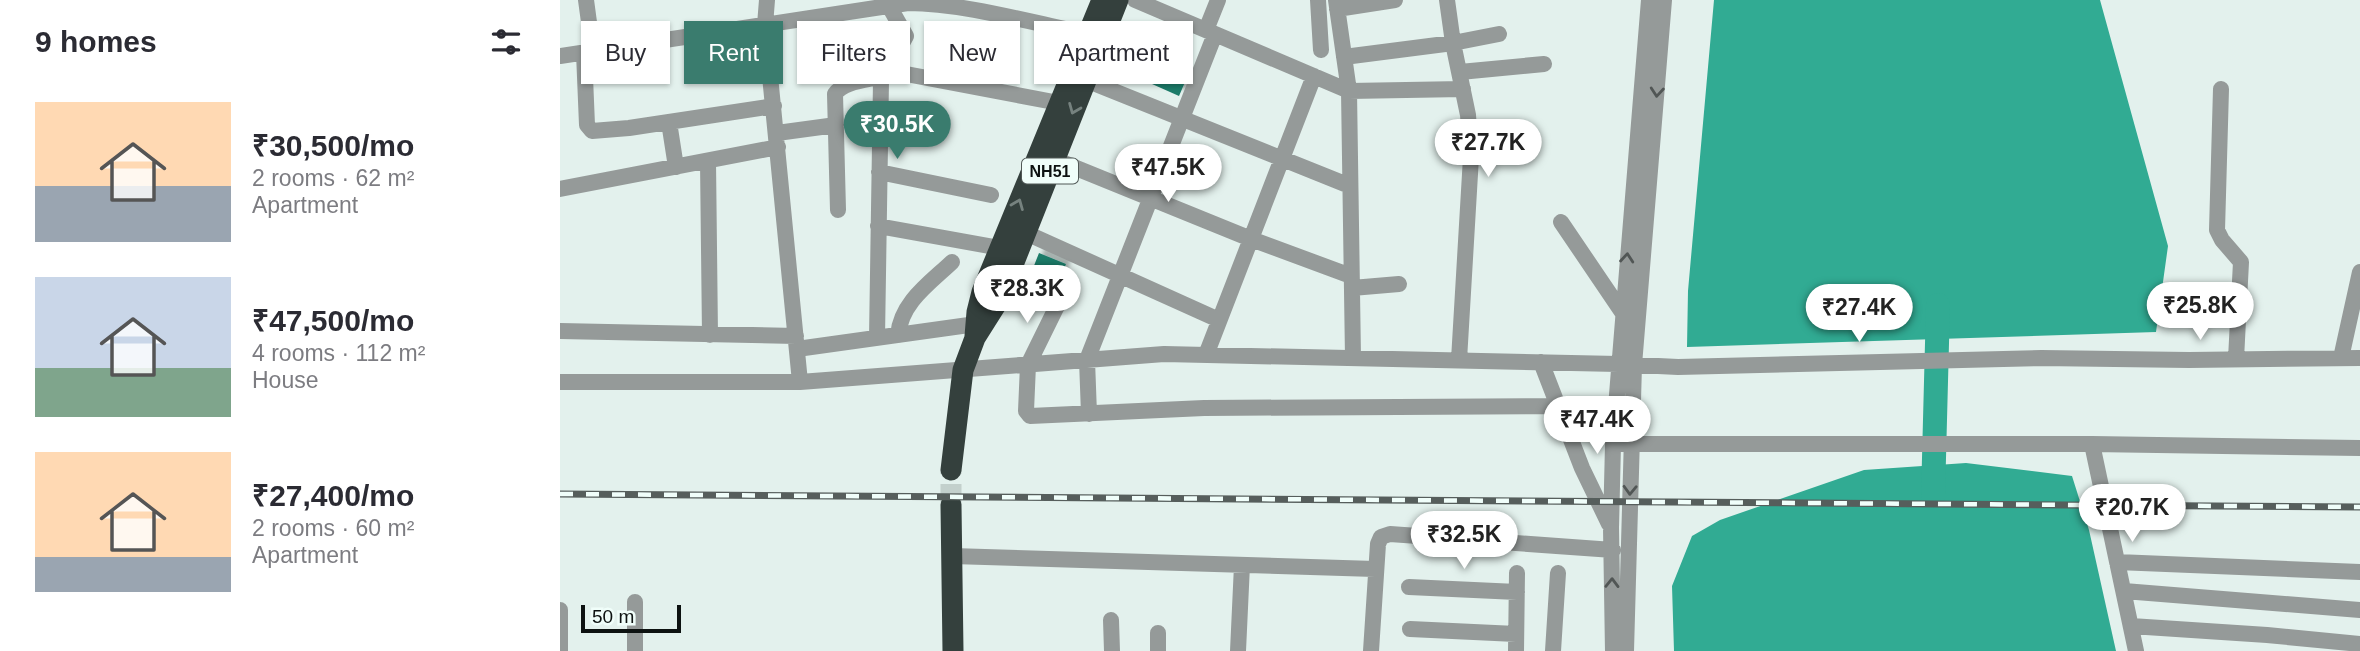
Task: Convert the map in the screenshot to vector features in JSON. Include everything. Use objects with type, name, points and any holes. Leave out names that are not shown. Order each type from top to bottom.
[{"type":"highway","name":"NH51","points":[[1093,21],[1102,0]]},
{"type":"highway","name":"NH51","points":[[1110,21],[1118,0]]},
{"type":"highway","name":"NH51","points":[[951,470],[963,370],[976,331],[982,292],[1067,84]]},
{"type":"highway","name":"NH51","points":[[976,331],[999,300],[1084,84]]},
{"type":"highway","points":[[951,505],[953,651]]},
{"type":"street","points":[[586,0],[587,21]]},
{"type":"street","points":[[765,21],[767,0]]},
{"type":"street","points":[[1135,0],[1349,91],[1463,89]]},
{"type":"street","points":[[1089,414],[1087,360],[1182,119],[1211,32],[1218,0]]},
{"type":"street","points":[[1318,0],[1321,50]]},
{"type":"street","points":[[1353,358],[1349,91],[1337,4],[1395,0]]},
{"type":"street","points":[[1447,0],[1468,115],[1471,157],[1459,360]]},
{"type":"street","points":[[1614,651],[1611,528],[1613,444],[1626,364],[1653,47],[1649,0]]},
{"type":"street","points":[[1626,651],[1631,445],[1622,312],[1653,47],[1664,0]]},
{"type":"street","points":[[783,22],[916,2],[1034,23]]},
{"type":"street","points":[[889,6],[898,21]]},
{"type":"street","points":[[826,16],[826,21]]},
{"type":"street","points":[[1344,57],[1453,43],[1499,34]]},
{"type":"street","points":[[560,56],[581,53]]},
{"type":"street","points":[[1460,72],[1544,64]]},
{"type":"street","points":[[1206,355],[1314,76]]},
{"type":"street","points":[[910,77],[1059,103]]},
{"type":"street","points":[[588,84],[587,125],[592,131],[774,106]]},
{"type":"street","points":[[772,84],[800,382]]},
{"type":"street","points":[[838,210],[835,94],[838,89],[852,84]]},
{"type":"street","points":[[877,338],[882,84]]},
{"type":"street","points":[[1096,84],[1350,186]]},
{"type":"street","points":[[2221,89],[2217,230],[2241,262],[2236,359]]},
{"type":"street","points":[[668,122],[676,167]]},
{"type":"street","points":[[560,189],[708,161],[836,125]]},
{"type":"street","points":[[1055,159],[1351,282],[1399,284]]},
{"type":"street","points":[[708,161],[710,334]]},
{"type":"street","points":[[879,172],[991,195]]},
{"type":"street","points":[[1561,222],[1622,312]]},
{"type":"street","points":[[878,226],[1000,248]]},
{"type":"street","points":[[1026,233],[1219,320]]},
{"type":"street","points":[[898,335],[899,324],[908,304],[953,262]]},
{"type":"street","points":[[2341,358],[2360,272]]},
{"type":"street","points":[[1059,302],[1027,365],[1026,411],[1030,416],[1204,408],[1557,406]]},
{"type":"street","points":[[560,331],[710,334],[797,342],[976,331]]},
{"type":"street","points":[[560,382],[800,382],[1164,354],[1678,367],[2041,358],[2360,358]]},
{"type":"street","points":[[1541,362],[1557,406],[1627,561]]},
{"type":"street","points":[[1613,444],[2092,444],[2360,448]]},
{"type":"street","points":[[2092,444],[2136,651]]},
{"type":"street","points":[[1371,651],[1375,569],[1381,537],[1390,534],[1613,550]]},
{"type":"street","points":[[952,556],[1375,569]]},
{"type":"street","points":[[2117,562],[2360,572]]},
{"type":"street","points":[[1238,651],[1242,565]]},
{"type":"street","points":[[1516,651],[1517,573]]},
{"type":"street","points":[[1553,651],[1558,573]]},
{"type":"street","points":[[1409,587],[1517,592]]},
{"type":"street","points":[[2124,591],[2360,610]]},
{"type":"street","points":[[635,601],[635,651]]},
{"type":"street","points":[[560,610],[560,651]]},
{"type":"street","points":[[1111,620],[1112,651]]},
{"type":"street","points":[[2131,626],[2360,644]]},
{"type":"street","points":[[1410,629],[1516,634]]},
{"type":"street","points":[[1158,633],[1158,651]]},
{"type":"shaded area","points":[[1714,0],[2100,0],[2168,246],[2156,332],[1687,347],[1688,291]]},
{"type":"shaded area","points":[[1966,463],[2072,476],[2089,530],[2116,651],[1674,651],[1672,586],[1692,536],[1720,520],[1864,470]]},
{"type":"building","points":[[1152,84],[1184,84],[1179,96]]},
{"type":"building","points":[[1039,253],[1066,264],[1051,296],[1026,286]]},
{"type":"waterway","points":[[1933,496],[1938,305]]},
{"type":"tunnel","points":[[951,470],[951,505]]},
{"type":"railway","points":[[560,494],[2360,507]]}]
